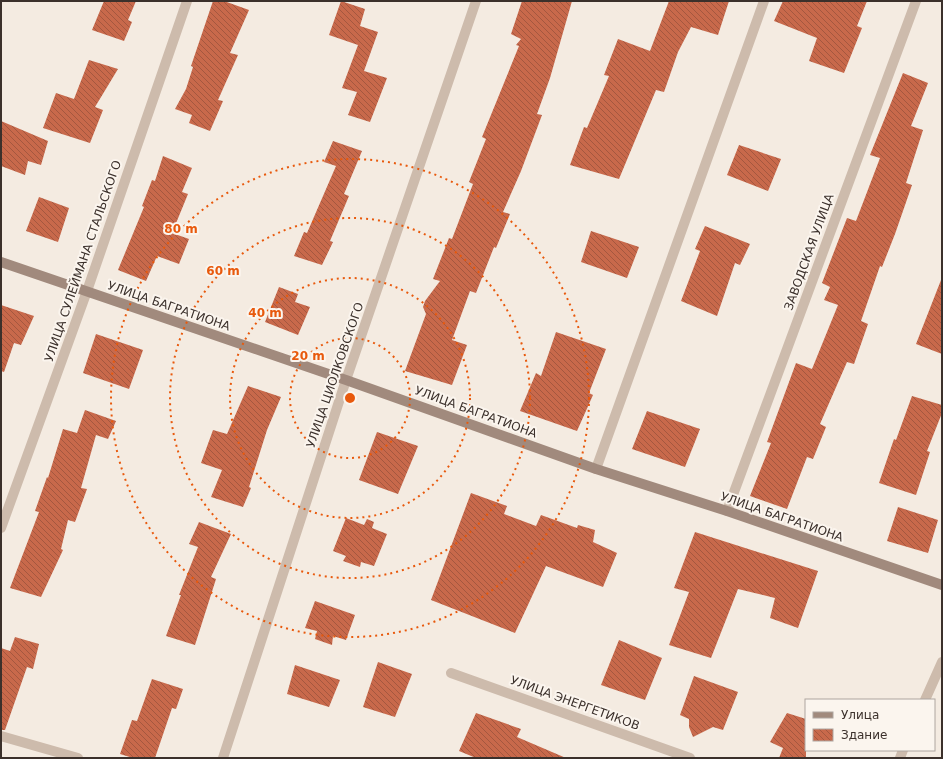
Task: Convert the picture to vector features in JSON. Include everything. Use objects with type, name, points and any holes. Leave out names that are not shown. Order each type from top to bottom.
[{"type":"street","name":"УЛИЦА СУЛЕЙМАНА СТАЛЬСКОГО","points":[[1,528],[87,291],[187,1]]},
{"type":"street","name":"УЛИЦА ЦИОЛКОВСКОГО","points":[[223,758],[346,380],[476,1]]},
{"type":"street","points":[[596,469],[764,1]]},
{"type":"street","name":"ЗАВОДСКАЯ УЛИЦА","points":[[727,511],[916,1]]},
{"type":"street","name":"УЛИЦА БАГРАТИОНА","points":[[1,262],[346,380],[596,469],[727,511],[942,585]]},
{"type":"street","points":[[925,699],[942,662]]},
{"type":"street","name":"УЛИЦА ЭНЕРГЕТИКОВ","points":[[452,673],[690,758]]},
{"type":"street","points":[[1,736],[78,758]]},
{"type":"building","points":[[104,1],[136,1],[128,20],[132,22],[124,41],[92,30]]},
{"type":"building","points":[[213,1],[224,1],[249,10],[230,53],[238,55],[218,100],[223,101],[210,131],[189,123],[192,115],[175,109],[186,89],[193,67],[191,66]]},
{"type":"building","points":[[341,1],[365,9],[360,26],[378,32],[364,71],[387,78],[370,122],[348,115],[357,92],[342,88],[358,45],[329,35]]},
{"type":"building","points":[[522,1],[572,1],[550,78],[537,114],[542,115],[521,171],[503,212],[510,214],[496,248],[494,247],[476,293],[470,291],[452,340],[467,345],[452,385],[405,371],[426,314],[423,307],[425,301],[440,281],[433,279],[449,238],[452,239],[473,184],[469,182],[486,139],[482,137],[519,46],[516,45],[521,39],[511,34]]},
{"type":"building","points":[[669,1],[729,1],[718,35],[691,27],[678,52],[664,92],[656,90],[619,179],[570,165],[584,127],[587,128],[609,76],[604,75],[618,39],[650,51]]},
{"type":"building","points":[[783,1],[867,1],[857,26],[862,28],[844,73],[809,61],[817,38],[774,21]]},
{"type":"building","points":[[89,60],[118,69],[95,107],[103,110],[90,143],[43,128],[56,93],[74,99]]},
{"type":"building","points":[[903,73],[928,83],[911,126],[923,130],[906,183],[912,185],[882,267],[880,266],[861,321],[868,324],[854,364],[847,362],[820,424],[826,427],[813,459],[807,457],[787,509],[750,496],[771,443],[767,442],[796,363],[812,369],[838,305],[824,300],[830,287],[822,283],[847,218],[856,221],[880,158],[870,155]]},
{"type":"building","points":[[1,121],[48,141],[41,165],[28,161],[25,175],[1,166]]},
{"type":"building","points":[[333,141],[362,151],[344,194],[349,196],[330,241],[333,242],[322,265],[294,256],[304,232],[307,233],[336,166],[324,162]]},
{"type":"building","points":[[739,145],[781,159],[768,191],[727,175]]},
{"type":"building","points":[[163,156],[192,168],[182,192],[188,194],[172,233],[189,239],[179,264],[157,256],[146,281],[118,270],[144,207],[142,206],[152,180],[155,181]]},
{"type":"building","points":[[39,197],[69,208],[58,242],[26,231]]},
{"type":"building","points":[[705,226],[750,244],[740,265],[735,263],[717,316],[681,301],[700,251],[695,249]]},
{"type":"building","points":[[591,231],[639,247],[627,278],[581,262]]},
{"type":"building","points":[[942,280],[942,354],[916,344]]},
{"type":"building","points":[[279,287],[298,294],[295,302],[310,307],[298,335],[265,322]]},
{"type":"building","points":[[1,305],[34,316],[21,345],[14,343],[4,372],[1,371]]},
{"type":"building","points":[[556,332],[606,349],[589,393],[593,395],[577,431],[520,411],[536,373],[541,376]]},
{"type":"building","points":[[96,334],[143,350],[129,389],[83,373]]},
{"type":"building","points":[[248,386],[281,397],[267,430],[249,487],[251,488],[243,507],[211,497],[222,470],[201,463],[213,430],[227,434]]},
{"type":"building","points":[[912,396],[942,405],[942,413],[927,451],[930,452],[916,495],[879,483],[894,439],[896,440]]},
{"type":"building","points":[[85,410],[116,421],[108,439],[96,435],[81,488],[87,489],[75,522],[68,520],[61,549],[63,550],[41,597],[10,588],[39,512],[35,511],[47,477],[48,478],[63,429],[77,433]]},
{"type":"building","points":[[647,411],[700,429],[685,467],[632,449]]},
{"type":"building","points":[[377,432],[418,446],[398,494],[359,480]]},
{"type":"building","points":[[471,493],[507,506],[504,514],[536,526],[541,515],[577,528],[578,525],[595,530],[593,542],[617,553],[603,587],[546,566],[515,633],[431,600]]},
{"type":"building","points":[[898,507],[938,520],[928,553],[887,541]]},
{"type":"building","points":[[346,518],[364,525],[367,519],[374,522],[372,528],[387,534],[374,566],[361,562],[360,567],[343,561],[346,556],[333,551]]},
{"type":"building","points":[[199,522],[231,534],[211,577],[216,579],[195,645],[166,636],[181,595],[179,595],[198,547],[189,544]]},
{"type":"building","points":[[695,532],[818,571],[798,628],[770,618],[775,598],[738,589],[711,658],[669,645],[689,592],[674,588]]},
{"type":"building","points":[[315,601],[355,615],[346,640],[333,636],[332,645],[315,639],[317,631],[305,628]]},
{"type":"building","points":[[15,637],[39,644],[33,669],[27,667],[5,730],[1,730],[1,648],[10,651]]},
{"type":"building","points":[[619,640],[662,658],[645,700],[601,685]]},
{"type":"building","points":[[378,662],[412,674],[395,717],[363,707]]},
{"type":"building","points":[[295,665],[340,680],[329,707],[287,694]]},
{"type":"building","points":[[694,676],[738,692],[723,730],[713,727],[693,737],[689,727],[689,719],[680,715]]},
{"type":"building","points":[[152,679],[183,689],[176,709],[172,708],[155,758],[133,758],[120,754],[132,720],[137,721]]},
{"type":"building","points":[[476,713],[521,729],[517,737],[566,758],[476,758],[459,751]]},
{"type":"building","points":[[787,713],[805,719],[806,758],[779,758],[783,748],[770,742]]}]
